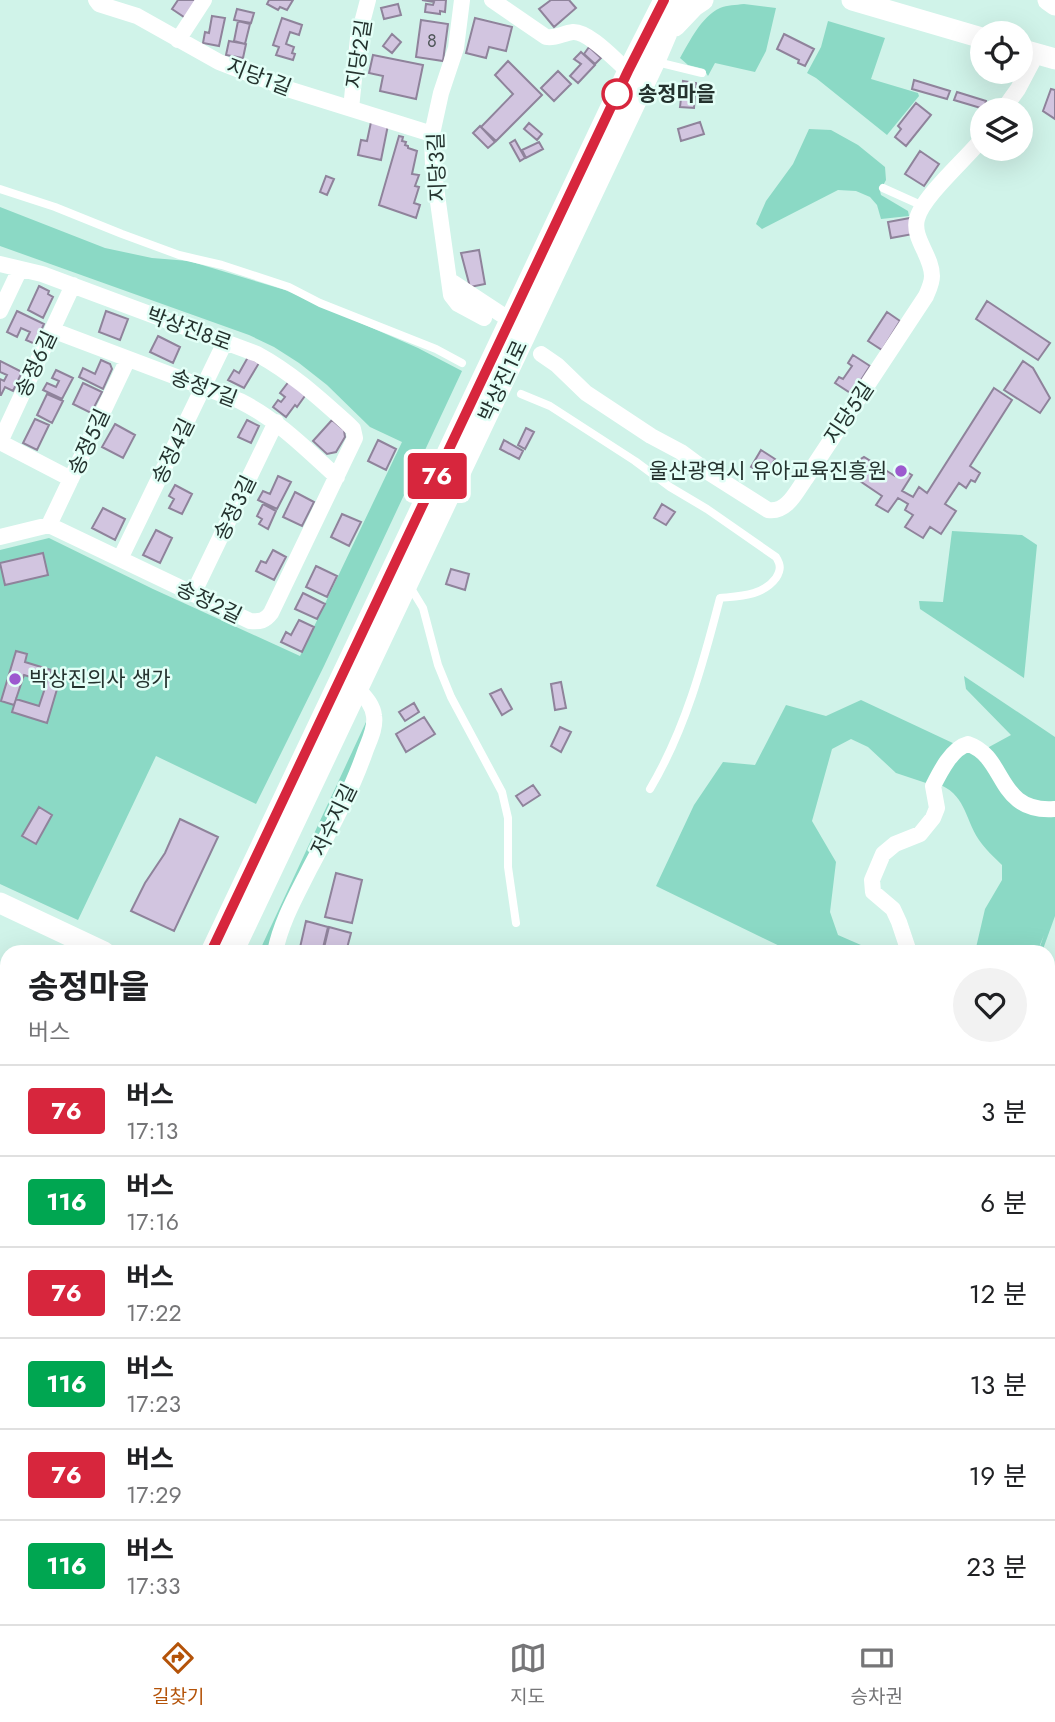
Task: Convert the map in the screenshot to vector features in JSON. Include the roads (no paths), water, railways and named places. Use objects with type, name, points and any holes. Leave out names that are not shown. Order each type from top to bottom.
[{"type":"street","name":"지당1길","points":[[96,0],[99,4],[137,16],[219,62],[291,90],[432,134]]},
{"type":"street","points":[[178,40],[204,0]]},
{"type":"street","name":"지당2길","points":[[351,109],[358,38],[368,0]]},
{"type":"street","name":"지당3길","points":[[462,0],[456,48],[441,93],[432,134],[433,166],[451,295],[458,304],[484,318]]},
{"type":"street","points":[[492,0],[545,37],[582,33],[628,71]]},
{"type":"street","points":[[650,0],[650,13],[656,36],[703,0]]},
{"type":"street","name":"박상진1로","points":[[236,945],[655,61],[656,36],[664,0]]},
{"type":"street","name":"박상진1로","points":[[214,945],[628,71],[681,0]]},
{"type":"street","points":[[852,0],[970,34]]},
{"type":"street","points":[[1048,0],[1055,5]]},
{"type":"street","points":[[1012,98],[1037,54]]},
{"type":"street","points":[[923,206],[970,153]]},
{"type":"street","name":"지당5길","points":[[541,354],[557,365],[586,393],[768,510],[776,511],[786,506],[806,478],[931,286],[931,266],[916,222],[923,206]]},
{"type":"street","name":"박상진8로","points":[[0,264],[42,274],[257,354],[285,370],[340,416],[355,434]]},
{"type":"street","points":[[0,312],[20,269]]},
{"type":"street","points":[[449,280],[510,320]]},
{"type":"street","name":"송정6길","points":[[71,479],[0,442],[73,285]]},
{"type":"street","name":"송정7길","points":[[52,330],[240,401],[276,422],[337,477]]},
{"type":"street","name":"송정4길","points":[[120,559],[225,342]]},
{"type":"street","name":"송정5길","points":[[49,525],[128,359]]},
{"type":"street","name":"송정3길","points":[[193,594],[276,422]]},
{"type":"street","name":"송정2길","points":[[49,525],[250,621],[259,622],[271,613],[354,442],[355,434]]},
{"type":"street","points":[[0,537],[49,525]]},
{"type":"street","name":"저수지길","points":[[277,945],[291,906],[362,763],[373,731],[372,709],[358,689]]},
{"type":"street","points":[[907,945],[893,909],[873,892],[872,880],[883,854],[895,844],[920,834],[933,818],[937,808],[934,783],[959,748],[968,744],[978,749],[989,760],[1010,793],[1025,805],[1038,810],[1054,809]]},
{"type":"street","points":[[0,903],[89,945]]},
{"type":"street","points":[[0,919],[56,945]]},
{"type":"lane","points":[[655,61],[702,73]]},
{"type":"lane","points":[[883,188],[923,206]]},
{"type":"lane","points":[[0,189],[179,254],[289,287],[320,303],[436,349],[462,363]]},
{"type":"lane","points":[[521,394],[550,406],[635,461],[776,557],[781,565],[773,581],[761,590],[720,598],[690,702],[664,765],[650,789]]},
{"type":"lane","points":[[408,584],[424,608],[438,665],[451,697],[502,792],[508,818],[508,867],[516,923]]},
{"type":"place","name":"송정마을","points":[[617,94]]},
{"type":"place","name":"울산광역시 유아교육진흥원","points":[[901,471]]},
{"type":"place","name":"박상진의사 생가","points":[[15,679]]}]
